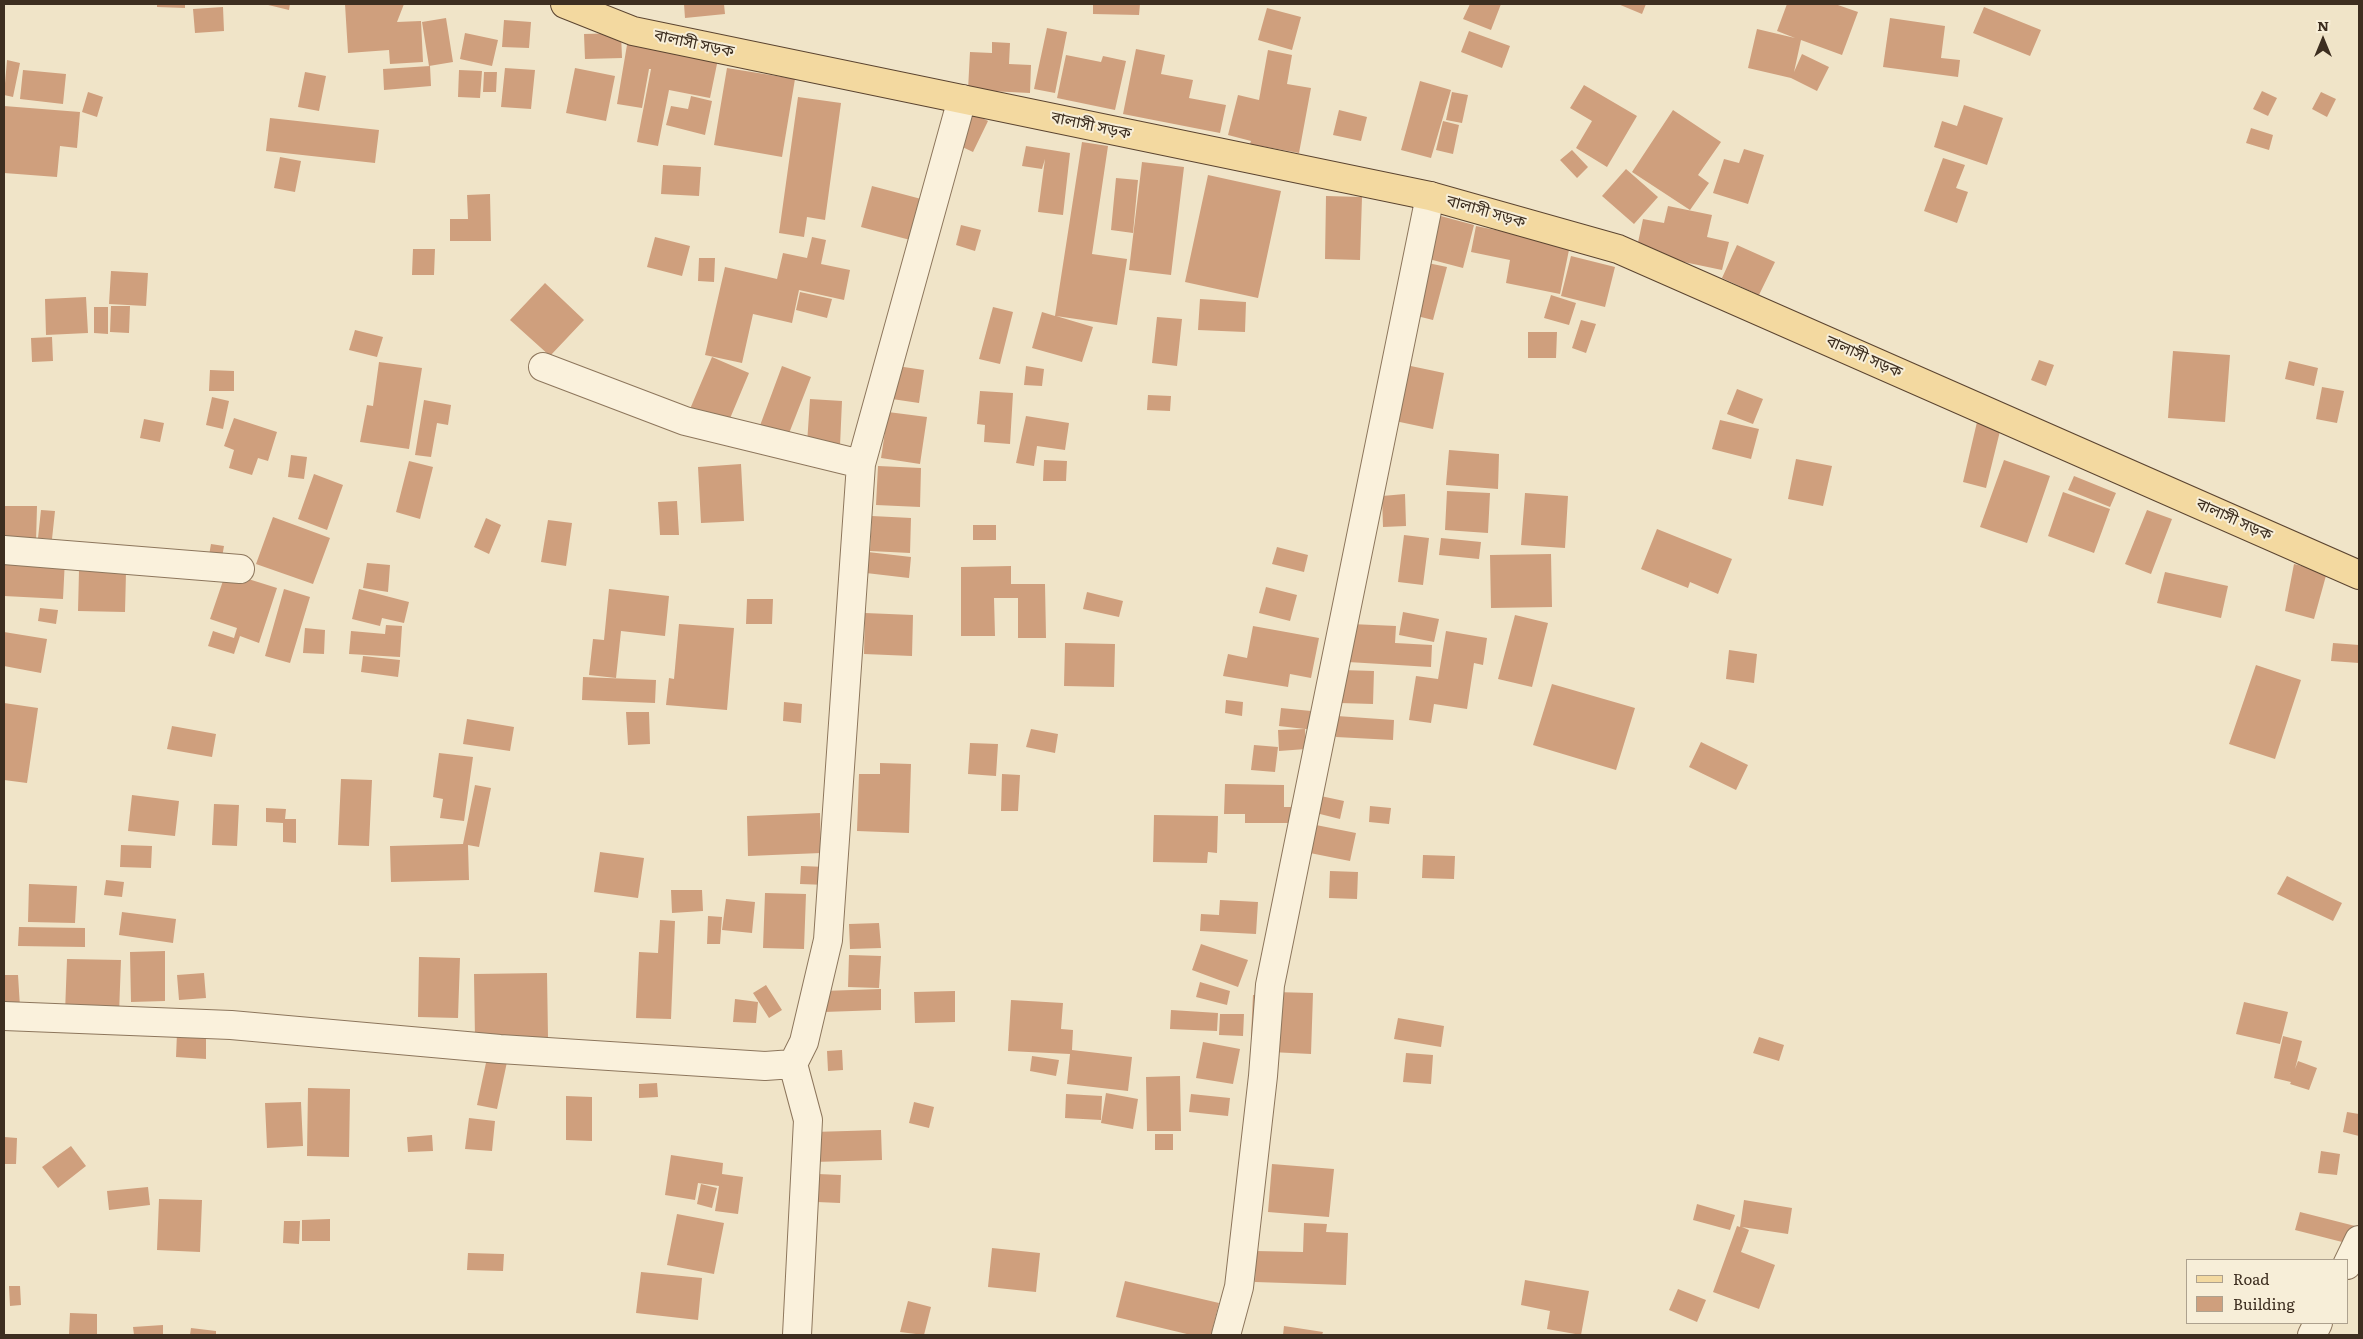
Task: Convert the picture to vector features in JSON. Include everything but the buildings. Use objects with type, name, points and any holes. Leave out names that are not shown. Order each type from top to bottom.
[{"type":"main road","name":"বালাসী সড়ক","points":[[565,4],[633,31],[1430,196],[1618,250],[2359,575]]},
{"type":"street","points":[[797,1335],[808,1120],[793,1064],[804,1042],[828,940],[862,464],[962,99]]},
{"type":"street","points":[[1226,1335],[1239,1287],[1263,1076],[1270,986],[1430,196]]},
{"type":"street","points":[[543,367],[685,421],[862,464]]},
{"type":"street","points":[[4,550],[240,569]]},
{"type":"street","points":[[4,1016],[231,1025],[500,1049],[765,1066],[793,1064]]},
{"type":"street","points":[[2348,1263],[2359,1240]]}]
